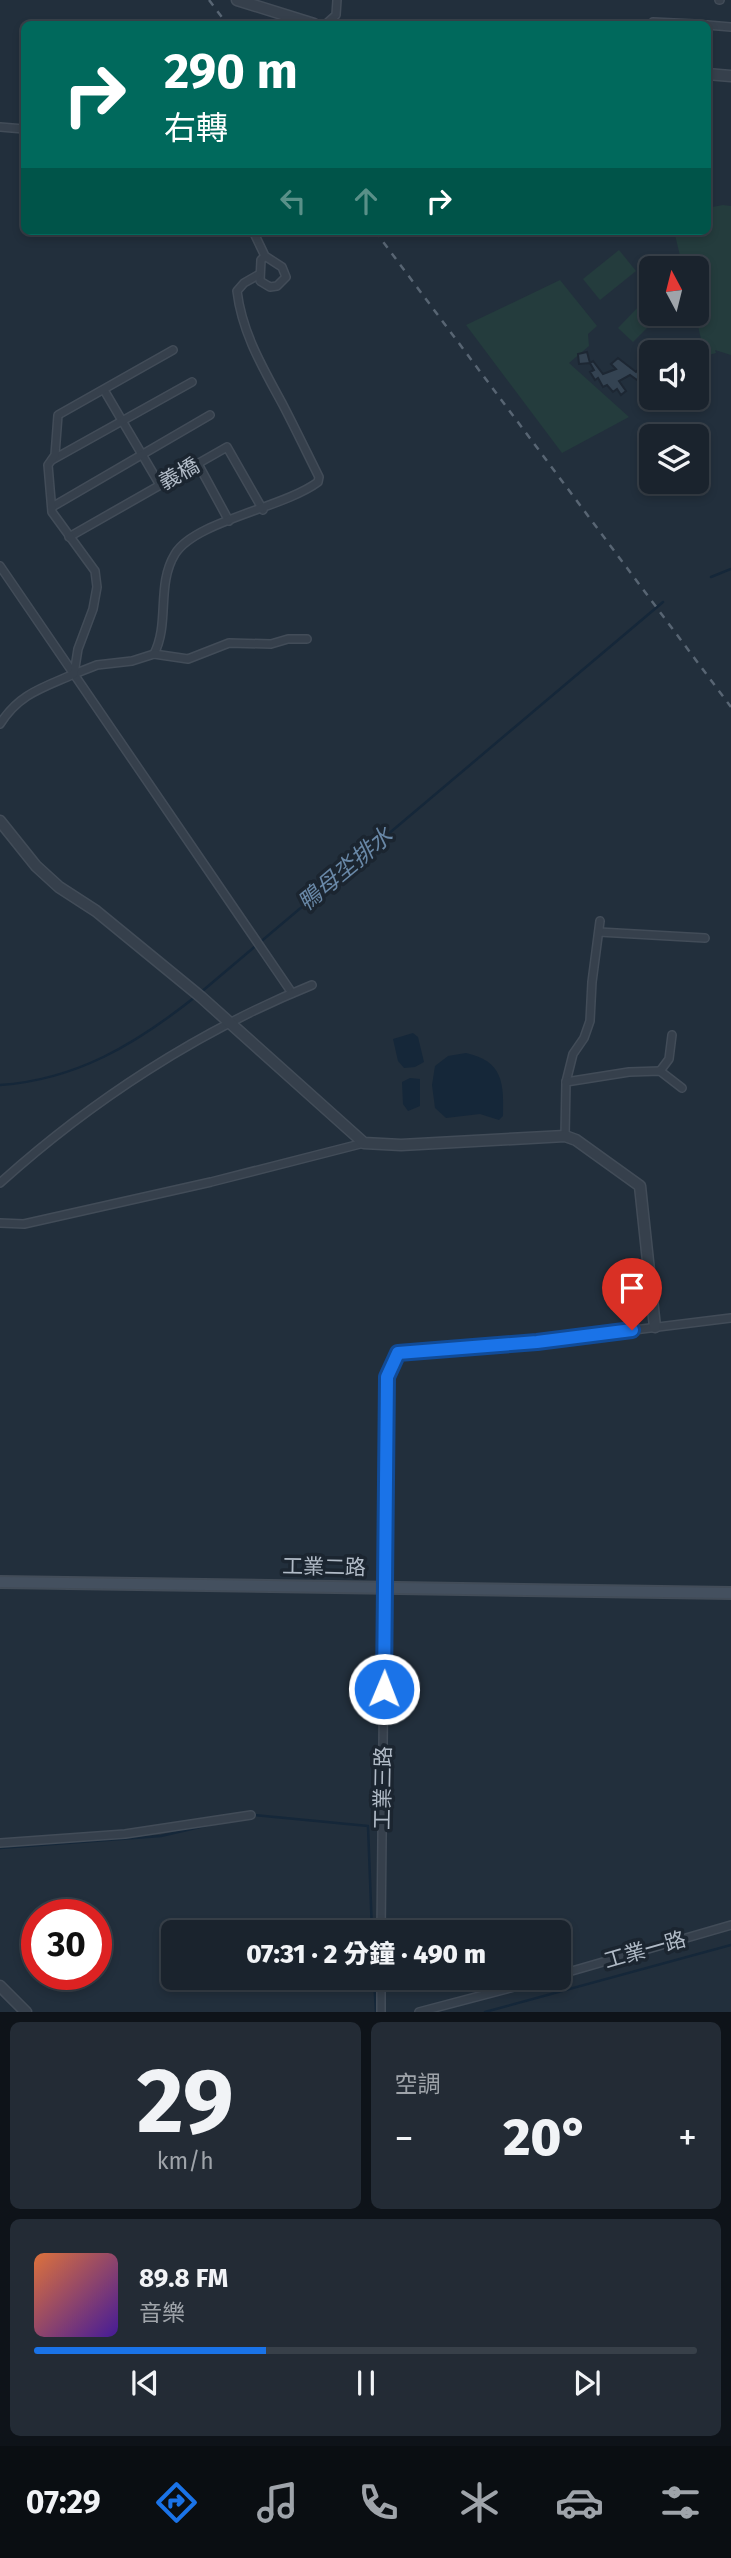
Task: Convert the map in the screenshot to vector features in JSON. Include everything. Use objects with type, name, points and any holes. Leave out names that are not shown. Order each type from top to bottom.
[{"type":"main road","name":"工業二路","points":[[0,1581],[731,1593]]},
{"type":"street","points":[[237,0],[304,21]]},
{"type":"street","points":[[329,21],[336,15],[337,0]]},
{"type":"street","points":[[711,25],[731,27]]},
{"type":"street","points":[[711,74],[731,76]]},
{"type":"street","points":[[0,127],[21,129]]},
{"type":"street","points":[[255,235],[265,256],[282,267],[286,277],[277,286],[270,287],[260,281],[258,275],[261,260],[265,256]]},
{"type":"street","points":[[154,654],[159,644],[162,590],[175,554],[187,541],[207,529],[263,510],[318,482],[319,477],[253,352],[239,309],[237,291],[244,283],[258,275]]},
{"type":"street","points":[[74,674],[78,649],[93,609],[97,587],[95,571],[52,512],[48,465],[55,455],[58,415],[173,350]]},
{"type":"street","points":[[51,460],[192,382]]},
{"type":"street","points":[[104,390],[160,485]]},
{"type":"street","name":"義橋","points":[[51,507],[210,415]]},
{"type":"street","name":"義橋","points":[[69,537],[228,447],[263,510]]},
{"type":"street","points":[[198,464],[229,521]]},
{"type":"street","points":[[0,566],[292,993]]},
{"type":"street","points":[[0,724],[12,705],[42,688],[97,665],[132,661],[154,654],[188,659],[229,643],[271,644],[288,639],[307,639]]},
{"type":"street","points":[[0,821],[36,866],[59,887],[96,911],[201,997],[364,1143]]},
{"type":"street","points":[[565,1136],[566,1082],[573,1054],[590,1021],[600,921]]},
{"type":"street","points":[[599,932],[705,938]]},
{"type":"street","points":[[0,1183],[38,1148],[126,1084],[231,1023],[312,985]]},
{"type":"street","points":[[660,1071],[669,1059],[672,1035]]},
{"type":"street","points":[[566,1082],[629,1072],[660,1071],[682,1088]]},
{"type":"street","points":[[0,1223],[24,1224],[211,1182],[364,1143],[401,1145],[565,1136],[576,1140],[640,1186],[655,1327],[731,1318]]},
{"type":"street","name":"工業三路","points":[[382,1920],[387,1377],[398,1353],[537,1342],[655,1327]]},
{"type":"street","points":[[0,1843],[125,1834],[251,1815]]},
{"type":"street","name":"工業一路","points":[[571,1971],[731,1925]]},
{"type":"street","points":[[0,1986],[26,2012]]},
{"type":"street","points":[[381,1990],[381,2012]]},
{"type":"street","points":[[419,2012],[502,1990]]},
{"type":"green space","points":[[731,206],[731,355],[715,350],[716,353],[709,355],[709,340],[701,340],[698,326],[709,326],[709,256],[680,256],[675,235],[711,235],[711,207]]},
{"type":"green space","points":[[619,250],[636,271],[600,300],[583,279]]},
{"type":"green space","points":[[560,280],[597,326],[588,334],[589,346],[569,363],[629,417],[562,453],[466,325]]},
{"type":"green space","points":[[639,306],[639,326],[649,326],[633,342],[618,328]]},
{"type":"water","points":[[413,1033],[418,1037],[424,1062],[415,1067],[404,1068],[398,1061],[393,1039]]},
{"type":"water","points":[[466,1053],[488,1062],[499,1075],[503,1093],[503,1116],[499,1120],[480,1114],[446,1118],[435,1108],[432,1085],[435,1066],[448,1056]]},
{"type":"water","points":[[410,1078],[420,1079],[420,1106],[408,1111],[403,1104],[402,1082]]},
{"type":"building","points":[[587,352],[590,363],[579,364],[578,354]]},
{"type":"building","points":[[618,358],[636,372],[638,370],[639,381],[630,375],[619,381],[626,391],[621,395],[617,389],[613,392],[607,385],[603,387],[598,378],[595,380],[590,372],[594,370],[590,363],[593,361],[603,374],[616,369],[611,364]]},
{"type":"waterway","name":"鴨母坔排水","points":[[711,577],[731,569]]},
{"type":"waterway","name":"鴨母坔排水","points":[[200,993],[663,602]]},
{"type":"waterway","name":"鴨母坔排水","points":[[0,1085],[54,1076],[104,1057],[150,1030],[195,997]]},
{"type":"waterway","points":[[254,1815],[368,1826],[372,1920]]},
{"type":"waterway","points":[[0,1848],[161,1836],[213,1824]]},
{"type":"waterway","points":[[485,2012],[731,1945]]},
{"type":"waterway","points":[[375,1990],[376,2012]]},
{"type":"railway","points":[[209,0],[225,21]]},
{"type":"railway","points":[[378,235],[731,707]]},
{"type":"route","points":[[384,1689],[387,1377],[398,1353],[537,1342],[632,1330]]}]
